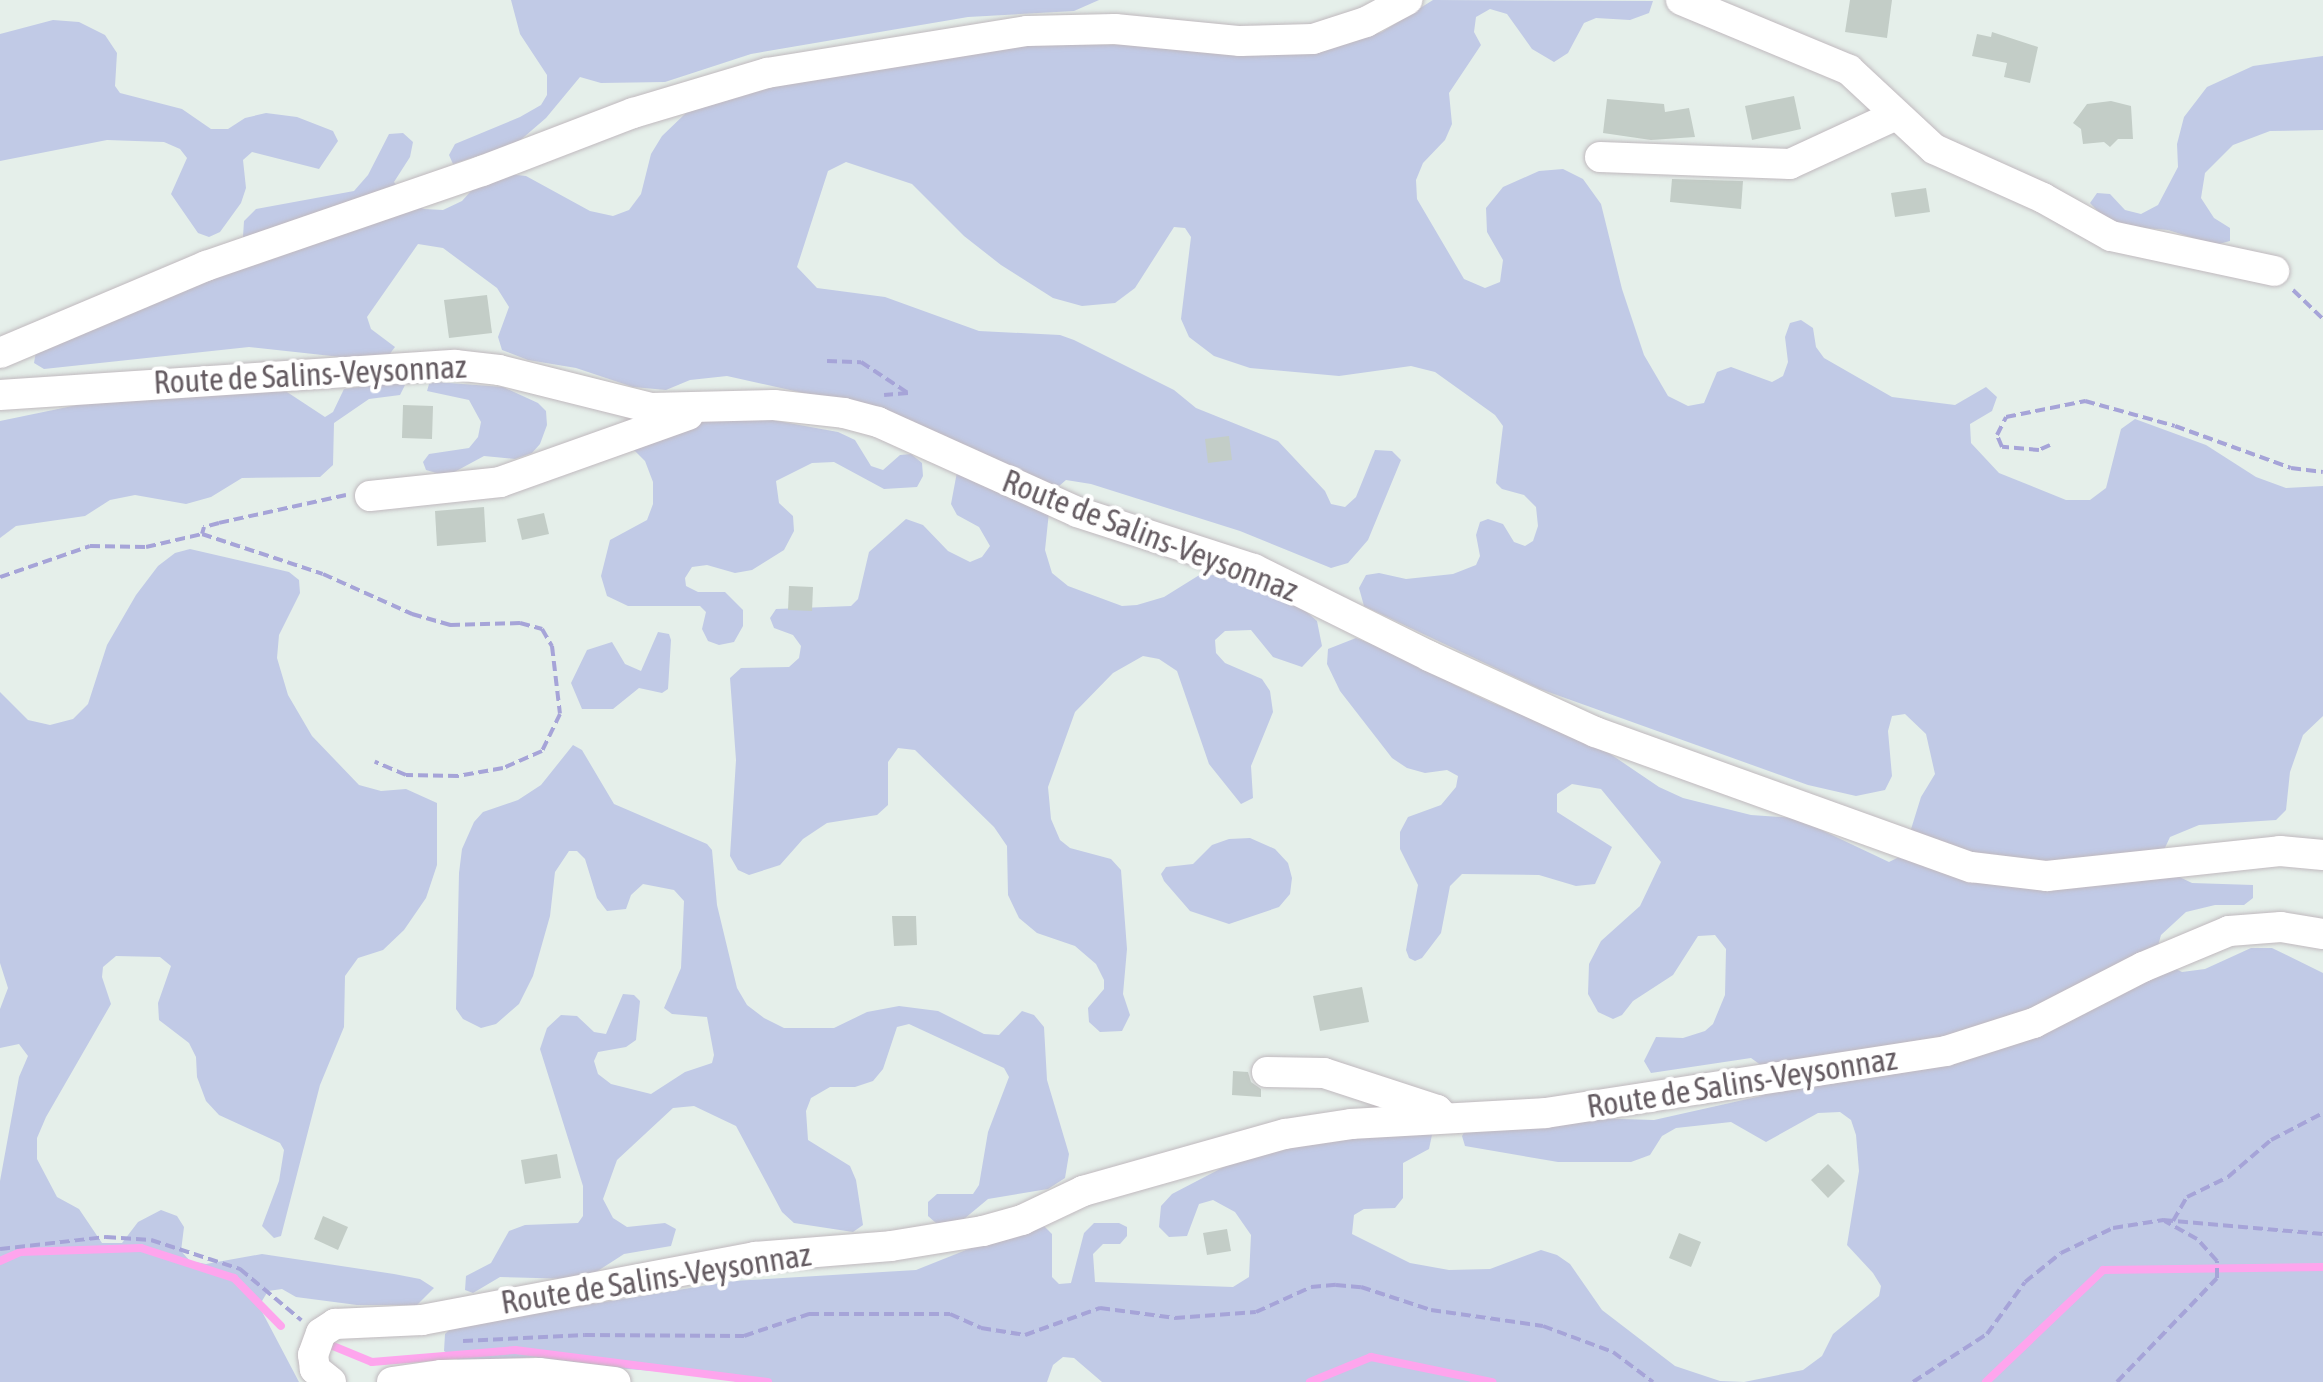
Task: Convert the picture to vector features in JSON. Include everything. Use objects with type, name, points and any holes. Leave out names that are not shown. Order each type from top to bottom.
[{"type":"street","points":[[0,353],[206,266],[482,171],[646,108],[767,74],[1028,31],[1114,29],[1240,40],[1313,39],[1366,22],[1408,0]]},
{"type":"street","points":[[1682,0],[1849,70],[1934,150],[2043,198],[2111,236],[2274,270]]},
{"type":"street","points":[[1600,157],[1790,164],[1894,116]]},
{"type":"street","name":"Route de Salins-Veysonnaz","points":[[0,394],[454,365],[499,370],[632,405],[693,409],[774,405],[844,414],[878,422],[1077,512],[1254,569],[1594,732],[1959,864],[1998,873],[2047,876],[2280,851],[2323,855]]},
{"type":"street","points":[[370,496],[500,482],[679,420],[693,409]]},
{"type":"street","name":"Route de Salins-Veysonnaz","points":[[319,1335],[335,1324],[435,1318],[754,1257],[891,1246],[983,1231],[1022,1220],[1083,1191],[1248,1142],[1352,1124],[1546,1113],[1946,1051],[2034,1024],[2143,968],[2229,931],[2281,927],[2323,934]]},
{"type":"street","points":[[1267,1072],[1324,1073],[1437,1110],[1446,1119]]},
{"type":"street","points":[[319,1335],[314,1363],[331,1382]]},
{"type":"street","points":[[392,1382],[509,1373],[615,1382]]},
{"type":"path","points":[[827,361],[861,362],[908,394],[874,396],[844,414]]},
{"type":"path","points":[[2050,445],[2039,450],[2002,447],[1996,435],[2006,417],[2084,401],[2175,426],[2290,468],[2323,472]]},
{"type":"path","points":[[202,534],[204,527],[302,502],[370,496]]},
{"type":"path","points":[[0,577],[90,546],[146,548],[202,534],[323,574],[412,614],[450,625],[520,624],[542,628],[552,646],[560,714],[542,750],[503,768],[458,776],[406,776],[374,762]]},
{"type":"path","points":[[2173,1221],[2187,1197],[2228,1176],[2272,1140],[2323,1112]]},
{"type":"path","points":[[2117,1382],[2217,1278],[2217,1261],[2198,1239],[2163,1220]]},
{"type":"path","points":[[1912,1382],[1986,1334],[2025,1282],[2061,1252],[2114,1228],[2163,1220],[2323,1234]]},
{"type":"path","points":[[0,1249],[106,1238],[151,1240],[195,1251],[240,1269],[319,1335]]},
{"type":"path","points":[[449,1342],[585,1335],[744,1336],[809,1314],[950,1314],[981,1328],[1026,1335],[1100,1308],[1175,1318],[1256,1312],[1311,1287],[1336,1285],[1360,1286],[1431,1310],[1543,1326],[1612,1352],[1653,1382]]},
{"type":"shaded area","points":[[511,0],[1099,0],[1074,11],[968,17],[751,54],[665,82],[601,83],[580,77],[546,118],[517,143],[453,164],[449,155],[455,144],[520,117],[541,105],[547,95],[547,75],[520,34]]},
{"type":"shaded area","points":[[1433,0],[1653,1],[1649,13],[1630,20],[1596,18],[1584,23],[1568,53],[1554,62],[1532,49],[1507,14],[1490,9],[1476,17],[1474,32],[1481,45],[1449,93],[1452,124],[1445,140],[1423,163],[1416,180],[1417,199],[1464,279],[1485,288],[1500,282],[1503,260],[1487,232],[1486,208],[1503,187],[1539,171],[1563,169],[1583,179],[1601,204],[1622,289],[1644,355],[1668,396],[1688,406],[1704,403],[1717,372],[1731,367],[1772,382],[1783,376],[1788,362],[1785,337],[1790,323],[1801,320],[1813,328],[1816,347],[1824,358],[1892,397],[1955,405],[1986,387],[1997,397],[1992,411],[1970,424],[1971,443],[1999,473],[2066,500],[2090,500],[2106,488],[2121,429],[2135,419],[2206,445],[2256,477],[2286,488],[2323,486],[2323,716],[2303,735],[2290,772],[2286,810],[2276,820],[2199,825],[2170,837],[2164,850],[2169,872],[2192,883],[2253,885],[2253,898],[2244,905],[2215,905],[2186,912],[2161,935],[2158,946],[2172,967],[2182,972],[2205,969],[2251,948],[2272,948],[2323,973],[2323,1382],[1744,1382],[1803,1370],[1822,1356],[1833,1334],[1879,1296],[1881,1286],[1873,1273],[1847,1245],[1859,1171],[1851,1120],[1840,1112],[1818,1113],[1766,1142],[1731,1122],[1676,1128],[1662,1136],[1650,1155],[1631,1162],[1558,1162],[1465,1146],[1462,1136],[1468,1126],[1557,1117],[1654,1120],[1761,1096],[1768,1086],[1762,1066],[1751,1058],[1651,1073],[1644,1061],[1656,1037],[1683,1038],[1713,1024],[1725,995],[1726,949],[1715,935],[1698,936],[1673,975],[1633,1001],[1622,1015],[1613,1019],[1598,1012],[1588,994],[1589,964],[1601,941],[1640,906],[1661,862],[1601,789],[1572,784],[1557,794],[1557,812],[1612,847],[1595,884],[1576,886],[1539,875],[1462,874],[1450,886],[1441,933],[1422,958],[1409,958],[1406,950],[1418,885],[1400,849],[1400,832],[1408,817],[1441,805],[1456,787],[1458,776],[1447,770],[1425,773],[1392,758],[1340,691],[1327,664],[1328,649],[1356,638],[1430,666],[1453,684],[1490,702],[1594,743],[1659,787],[1683,798],[1751,815],[1796,818],[1889,862],[1903,855],[1921,797],[1935,774],[1926,734],[1905,714],[1892,716],[1888,731],[1892,776],[1885,790],[1856,796],[1808,785],[1540,689],[1364,606],[1359,588],[1366,575],[1379,573],[1406,579],[1453,574],[1476,565],[1480,556],[1476,535],[1480,522],[1488,519],[1503,524],[1514,542],[1525,546],[1533,541],[1538,526],[1536,507],[1524,495],[1502,489],[1496,483],[1503,426],[1495,415],[1435,372],[1411,366],[1339,376],[1250,368],[1214,356],[1189,337],[1181,319],[1191,237],[1185,228],[1174,227],[1135,288],[1115,303],[1082,306],[1053,298],[1001,265],[964,236],[912,184],[846,162],[828,171],[797,267],[817,288],[885,297],[979,331],[1060,335],[1074,340],[1174,390],[1196,408],[1278,441],[1325,491],[1331,504],[1345,507],[1356,497],[1375,450],[1392,451],[1401,460],[1368,540],[1348,563],[1331,568],[1240,531],[1091,484],[1066,480],[1051,493],[1045,550],[1052,573],[1068,586],[1122,606],[1164,597],[1201,574],[1222,576],[1294,601],[1317,621],[1322,646],[1302,667],[1273,657],[1251,630],[1225,631],[1215,640],[1216,653],[1225,663],[1262,679],[1270,691],[1273,712],[1251,766],[1253,798],[1241,804],[1209,764],[1177,671],[1159,659],[1143,656],[1113,673],[1075,712],[1048,787],[1051,819],[1060,840],[1070,848],[1111,859],[1121,870],[1127,949],[1123,994],[1130,1015],[1122,1031],[1100,1032],[1089,1022],[1088,1008],[1104,989],[1096,964],[1075,946],[1037,933],[1019,918],[1008,895],[1007,846],[994,827],[915,750],[898,748],[888,762],[888,805],[877,815],[827,823],[803,839],[780,865],[749,875],[738,870],[730,856],[736,760],[730,678],[741,668],[789,667],[799,658],[801,646],[793,635],[774,628],[770,618],[776,609],[851,606],[858,599],[869,552],[906,519],[923,525],[948,551],[970,562],[982,557],[990,546],[979,527],[957,515],[951,504],[957,472],[880,410],[727,376],[690,380],[666,390],[633,387],[576,368],[528,360],[502,350],[498,337],[509,307],[497,288],[443,248],[418,244],[367,317],[371,329],[395,347],[389,355],[350,358],[249,347],[44,369],[34,363],[36,351],[205,276],[262,263],[243,237],[244,221],[256,209],[354,191],[368,175],[389,134],[403,133],[413,142],[410,157],[394,182],[408,202],[424,209],[443,210],[462,201],[479,182],[498,173],[526,176],[590,211],[613,216],[629,210],[641,194],[651,154],[662,136],[687,112],[768,85],[989,49],[1050,44],[1332,47],[1382,32]]},
{"type":"shaded area","points":[[53,20],[79,22],[105,35],[117,53],[115,86],[120,93],[182,109],[211,129],[228,129],[245,118],[266,113],[297,117],[333,131],[338,141],[319,169],[252,152],[243,160],[246,188],[241,203],[220,232],[209,237],[198,233],[171,194],[187,158],[180,149],[164,142],[107,140],[0,161],[0,34]]},
{"type":"shaded area","points":[[2323,56],[2323,130],[2270,131],[2233,145],[2205,173],[2201,198],[2214,218],[2230,228],[2230,241],[2215,245],[2168,230],[2111,225],[2090,203],[2097,193],[2110,194],[2125,210],[2141,214],[2158,205],[2178,167],[2177,144],[2184,117],[2207,87],[2253,66]]},
{"type":"shaded area","points":[[398,382],[405,385],[400,395],[369,399],[334,423],[333,465],[320,477],[242,478],[211,497],[186,504],[135,495],[110,500],[85,516],[16,526],[0,538],[0,421],[82,404],[266,388],[287,392],[325,417],[333,412],[344,389]]},
{"type":"shaded area","points":[[429,384],[503,387],[538,403],[546,411],[547,425],[540,444],[532,453],[515,459],[484,456],[447,476],[426,470],[423,462],[429,454],[469,448],[478,437],[481,422],[469,400],[427,391]]},
{"type":"shaded area","points":[[707,420],[772,420],[838,432],[855,440],[871,466],[883,470],[900,455],[911,454],[922,463],[923,476],[917,487],[884,489],[834,462],[812,463],[776,481],[779,503],[793,516],[794,531],[784,550],[752,570],[735,573],[707,565],[692,567],[685,578],[686,586],[698,592],[725,592],[743,610],[743,626],[734,642],[719,645],[708,641],[702,629],[706,612],[700,606],[628,606],[607,596],[601,576],[610,540],[647,520],[653,504],[653,482],[645,461],[632,448]]},
{"type":"shaded area","points":[[190,549],[289,572],[299,580],[300,593],[279,635],[277,658],[288,695],[312,736],[359,785],[381,791],[406,789],[437,803],[437,865],[426,898],[404,930],[383,950],[358,958],[345,976],[344,1027],[320,1085],[281,1236],[274,1238],[262,1226],[279,1181],[284,1150],[280,1143],[219,1115],[206,1101],[189,1043],[159,1020],[158,1003],[171,966],[160,957],[116,956],[103,967],[102,977],[111,1004],[46,1117],[37,1138],[37,1159],[57,1197],[79,1209],[102,1243],[122,1243],[138,1222],[161,1210],[177,1216],[184,1227],[181,1251],[190,1261],[206,1264],[262,1254],[420,1279],[434,1288],[417,1305],[357,1305],[296,1297],[282,1289],[268,1291],[259,1306],[299,1382],[0,1382],[0,1181],[19,1077],[28,1056],[19,1044],[0,1048],[0,1009],[8,988],[0,963],[0,692],[28,720],[50,725],[73,719],[88,704],[107,645],[136,595],[158,566],[175,553]]},
{"type":"shaded area","points":[[658,632],[669,634],[671,640],[668,689],[662,693],[639,688],[613,709],[582,709],[571,683],[587,650],[612,642],[625,664],[641,671]]},
{"type":"shaded area","points":[[573,745],[582,750],[614,804],[707,844],[712,850],[717,905],[737,988],[747,1005],[764,1018],[784,1028],[834,1028],[867,1012],[899,1006],[938,1011],[984,1034],[999,1035],[1022,1011],[1034,1015],[1044,1027],[1047,1080],[1069,1154],[1065,1178],[1048,1189],[988,1199],[958,1224],[936,1223],[928,1216],[928,1202],[937,1194],[973,1194],[979,1185],[988,1132],[1009,1077],[1004,1068],[909,1024],[897,1027],[883,1069],[873,1081],[855,1087],[830,1087],[811,1098],[806,1111],[808,1140],[850,1166],[856,1180],[863,1225],[853,1232],[794,1223],[782,1212],[736,1126],[694,1106],[673,1108],[617,1160],[603,1199],[613,1218],[627,1227],[665,1223],[676,1229],[671,1246],[624,1254],[593,1274],[575,1279],[500,1277],[473,1293],[465,1290],[466,1276],[491,1263],[509,1231],[525,1225],[578,1223],[583,1216],[583,1186],[540,1049],[547,1028],[561,1015],[577,1016],[594,1032],[606,1034],[623,994],[634,995],[640,1001],[636,1040],[626,1047],[598,1052],[594,1061],[598,1074],[611,1084],[651,1094],[685,1072],[712,1063],[714,1055],[707,1017],[672,1014],[664,1008],[681,968],[684,901],[674,890],[643,884],[631,895],[626,909],[607,911],[597,898],[585,859],[577,851],[569,851],[555,872],[550,916],[533,976],[519,1004],[496,1024],[481,1028],[463,1019],[456,1009],[462,849],[483,812],[518,800],[541,785]]},
{"type":"shaded area","points":[[1250,838],[1275,849],[1288,863],[1292,878],[1290,894],[1279,907],[1229,924],[1190,911],[1164,881],[1161,874],[1166,867],[1193,864],[1212,845]]},
{"type":"shaded area","points":[[1433,1130],[1429,1149],[1403,1163],[1403,1198],[1395,1208],[1364,1209],[1354,1215],[1352,1234],[1410,1263],[1449,1270],[1490,1269],[1541,1250],[1557,1255],[1570,1264],[1602,1310],[1675,1366],[1720,1381],[1744,1382],[1102,1382],[1074,1358],[1063,1357],[1053,1365],[1047,1382],[737,1382],[716,1376],[552,1363],[536,1357],[461,1362],[444,1351],[445,1334],[452,1327],[733,1281],[916,1270],[1039,1221],[1052,1234],[1052,1277],[1059,1284],[1071,1283],[1084,1233],[1094,1223],[1119,1223],[1127,1227],[1127,1236],[1120,1244],[1103,1244],[1093,1254],[1095,1282],[1233,1287],[1249,1277],[1251,1235],[1235,1212],[1213,1200],[1199,1204],[1187,1236],[1169,1237],[1159,1227],[1161,1206],[1172,1194],[1241,1158],[1306,1139]]},
{"type":"building","points":[[1850,0],[1892,0],[1887,38],[1845,32]]},
{"type":"building","points":[[1992,32],[2038,47],[2030,83],[2004,77],[2007,63],[1972,56],[1977,34],[1991,37]]},
{"type":"building","points":[[1794,96],[1801,129],[1752,140],[1745,106]]},
{"type":"building","points":[[1607,99],[1664,104],[1665,112],[1689,108],[1695,137],[1651,140],[1603,133]]},
{"type":"building","points":[[2111,101],[2131,106],[2133,139],[2118,139],[2110,147],[2104,142],[2083,144],[2081,129],[2073,123],[2087,104]]},
{"type":"building","points":[[1672,179],[1743,181],[1741,209],[1670,202]]},
{"type":"building","points":[[1926,188],[1930,212],[1895,217],[1891,193]]},
{"type":"building","points":[[487,295],[492,333],[449,338],[444,300]]},
{"type":"building","points":[[403,405],[433,406],[432,439],[402,438]]},
{"type":"building","points":[[1229,436],[1232,460],[1208,463],[1205,439]]},
{"type":"building","points":[[484,507],[486,542],[437,546],[435,511]]},
{"type":"building","points":[[544,513],[549,534],[522,540],[517,519]]},
{"type":"building","points":[[789,586],[813,587],[812,611],[788,610]]},
{"type":"building","points":[[892,916],[916,916],[917,945],[894,946]]},
{"type":"building","points":[[1362,987],[1369,1022],[1320,1031],[1313,996]]},
{"type":"building","points":[[1233,1071],[1248,1072],[1251,1082],[1261,1089],[1261,1097],[1232,1095]]},
{"type":"building","points":[[557,1154],[561,1178],[525,1184],[521,1160]]},
{"type":"building","points":[[1828,1164],[1845,1181],[1828,1198],[1811,1180]]},
{"type":"building","points":[[323,1216],[348,1227],[338,1250],[314,1239]]},
{"type":"building","points":[[1227,1229],[1231,1251],[1207,1255],[1203,1233]]},
{"type":"building","points":[[1679,1233],[1701,1242],[1691,1267],[1669,1258]]},
{"type":"waterway","points":[[0,1261],[20,1252],[141,1248],[234,1278],[281,1326]]},
{"type":"waterway","points":[[1986,1382],[2103,1270],[2323,1267]]},
{"type":"waterway","points":[[333,1346],[372,1362],[515,1350],[768,1382]]},
{"type":"waterway","points":[[1310,1382],[1371,1357],[1492,1382]]}]
